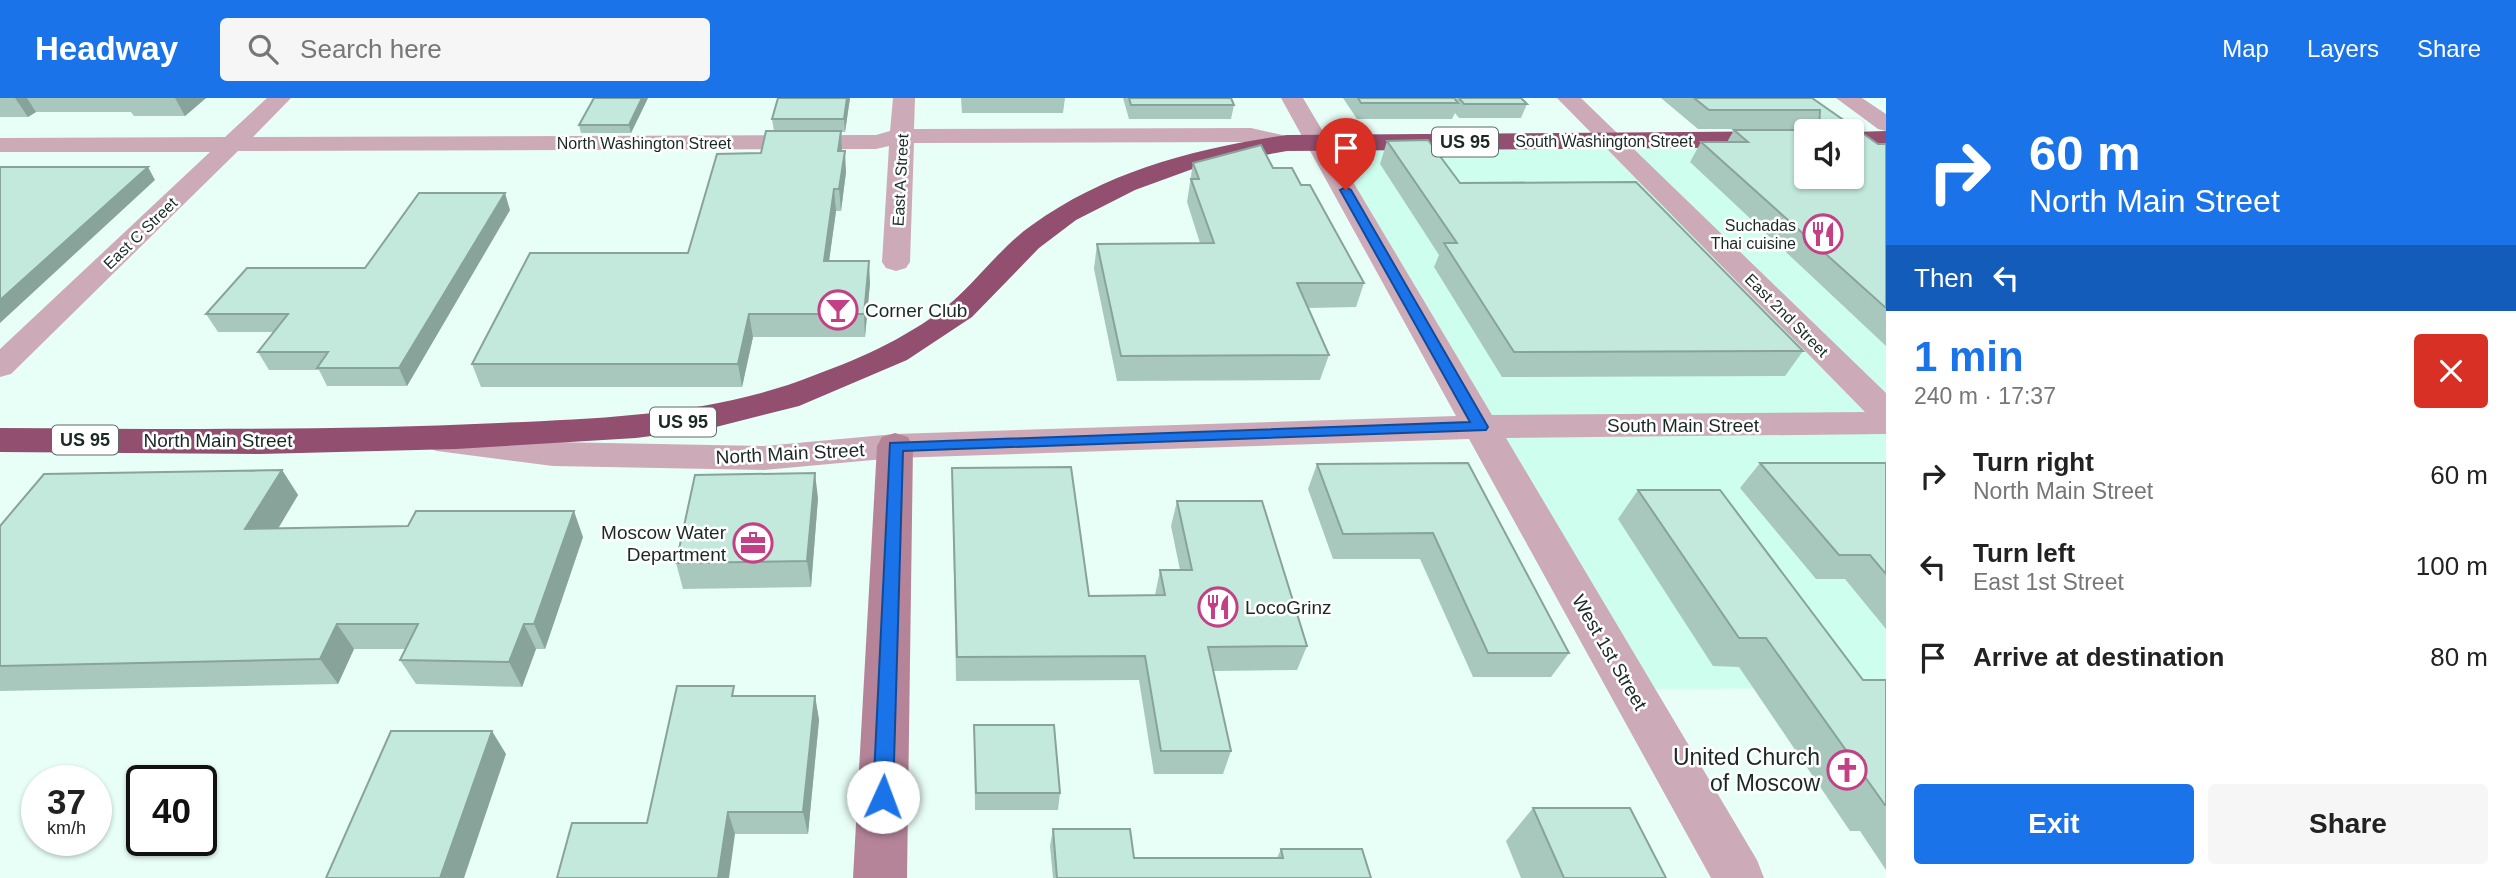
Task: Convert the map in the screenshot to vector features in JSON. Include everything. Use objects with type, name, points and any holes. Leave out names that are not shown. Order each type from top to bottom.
[{"type":"highway","name":"South Washington Street","points":[[1319,143],[1794,139]]},
{"type":"highway","points":[[1864,139],[1886,139]]},
{"type":"highway","name":"US 95","points":[[1287,144],[1319,143]]},
{"type":"highway","name":"North Main Street","points":[[0,440],[436,439],[709,420],[772,405],[915,344],[961,310],[1038,234],[1086,203],[1134,181],[1224,153],[1287,144]]},
{"type":"highway","points":[[0,456],[100,455],[170,441]]},
{"type":"street","name":"East C Street","points":[[0,367],[280,98]]},
{"type":"street","name":"East A Street","points":[[896,262],[904,98]]},
{"type":"street","points":[[1292,98],[1480,427]]},
{"type":"street","name":"East 2nd Street","points":[[1568,98],[1886,413]]},
{"type":"street","points":[[1847,98],[1886,124]]},
{"type":"street","name":"North Washington Street","points":[[0,145],[876,142],[902,136],[1251,135],[1287,144]]},
{"type":"street","name":"South Main Street","points":[[1480,427],[1886,423]]},
{"type":"street","name":"North Main Street","points":[[436,439],[553,454],[778,457],[895,446],[1480,427]]},
{"type":"street","name":"West 1st Street","points":[[1480,427],[1739,878]]},
{"type":"street","points":[[880,878],[895,446]]},
{"type":"shaded area","points":[[1886,139],[1886,688],[1629,689],[1322,143],[1794,140],[1794,189],[1864,189],[1864,164]]},
{"type":"building","points":[[594,98],[642,98],[629,125],[579,125]]},
{"type":"building","points":[[778,98],[847,98],[844,119],[772,119]]},
{"type":"building","points":[[1129,98],[1231,98],[1234,105],[1131,105]]},
{"type":"building","points":[[1358,98],[1454,98],[1458,103],[1361,103]]},
{"type":"building","points":[[1459,98],[1521,98],[1527,104],[1464,104]]},
{"type":"building","points":[[1694,98],[1812,98],[1842,119],[1820,119],[1820,110],[1709,110]]},
{"type":"building","points":[[1734,130],[1794,130],[1794,189],[1864,189],[1864,134],[1878,144],[1886,144],[1886,308],[1701,142],[1748,142]]},
{"type":"building","points":[[766,131],[841,131],[838,151],[845,151],[839,189],[834,189],[824,261],[869,261],[864,314],[749,314],[738,364],[472,364],[530,253],[688,253],[717,154],[761,153]]},
{"type":"building","points":[[1428,140],[1460,183],[1636,182],[1803,351],[1514,352],[1444,243],[1457,243],[1387,141]]},
{"type":"building","points":[[1261,145],[1273,168],[1292,168],[1301,185],[1310,185],[1364,283],[1297,283],[1329,355],[1121,356],[1097,244],[1214,243],[1191,179],[1199,179],[1193,163]]},
{"type":"building","points":[[0,167],[148,167],[0,300]]},
{"type":"building","points":[[419,193],[505,193],[399,368],[317,368],[328,352],[258,352],[288,314],[206,314],[247,268],[365,268]]},
{"type":"building","points":[[1468,463],[1569,653],[1488,653],[1433,533],[1343,534],[1317,464]]},
{"type":"building","points":[[1760,463],[1886,463],[1886,574],[1870,555],[1839,555]]},
{"type":"building","points":[[1071,467],[1089,596],[1165,595],[1160,570],[1192,570],[1177,501],[1262,501],[1307,646],[1208,647],[1231,751],[1161,751],[1145,656],[957,657],[952,468]]},
{"type":"building","points":[[282,470],[245,529],[408,526],[416,511],[574,511],[534,624],[524,624],[509,662],[400,660],[418,624],[337,624],[320,659],[0,666],[0,526],[44,474]]},
{"type":"building","name":"Moscow Water Department","points":[[815,473],[807,561],[676,563],[695,475]]},
{"type":"building","points":[[1638,490],[1720,490],[1863,680],[1886,680],[1886,805],[1766,638],[1739,638]]},
{"type":"building","points":[[677,686],[734,686],[732,696],[815,696],[803,812],[728,812],[718,878],[557,878],[572,823],[647,823]]},
{"type":"building","points":[[974,725],[1054,725],[1060,793],[976,793]]},
{"type":"building","points":[[391,731],[492,731],[440,878],[326,878]]},
{"type":"building","points":[[1533,808],[1630,808],[1666,878],[1564,878]]},
{"type":"building","points":[[1053,829],[1130,829],[1134,858],[1283,858],[1281,849],[1362,849],[1371,878],[1057,878]]},
{"type":"place","name":"Suchadas Thai cuisine","points":[[1823,234]]},
{"type":"place","name":"Corner Club","points":[[838,310]]},
{"type":"place","name":"Moscow Water Department","points":[[753,543]]},
{"type":"place","name":"LocoGrinz","points":[[1218,607]]},
{"type":"place","name":"United Church of Moscow","points":[[1847,770]]},
{"type":"route","points":[[883,797],[895,446],[1480,427],[1346,190]]}]
